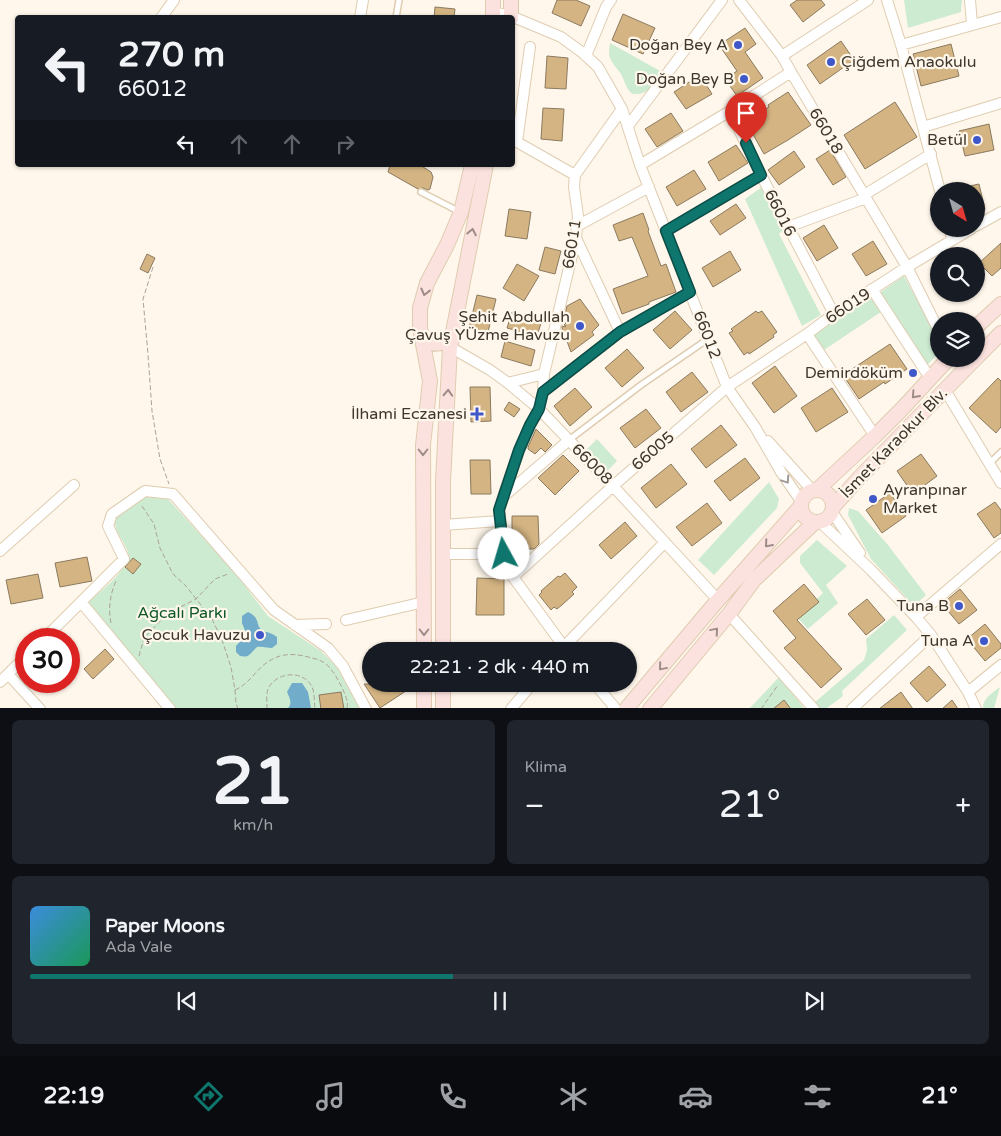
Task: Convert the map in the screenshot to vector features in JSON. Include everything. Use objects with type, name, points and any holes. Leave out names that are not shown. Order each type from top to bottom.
[{"type":"main road","points":[[511,15],[512,0]]},
{"type":"main road","points":[[424,642],[423,446],[430,381],[420,328],[420,308],[427,283],[461,212],[472,167]]},
{"type":"main road","points":[[443,642],[443,480],[451,342],[486,167]]},
{"type":"main road","points":[[437,262],[448,255],[454,255],[459,257],[466,267]]},
{"type":"main road","points":[[985,319],[1001,304]]},
{"type":"main road","name":"İsmet Karaokur Blv.","points":[[985,349],[1001,332]]},
{"type":"main road","points":[[423,339],[429,343],[436,344],[451,342]]},
{"type":"main road","name":"İsmet Karaokur Blv.","points":[[815,489],[875,436],[940,367]]},
{"type":"main road","name":"İsmet Karaokur Blv.","points":[[832,509],[859,478],[967,367]]},
{"type":"main road","points":[[626,708],[800,504],[807,492],[815,489],[827,493],[833,502],[832,509],[825,520],[817,522],[805,517],[800,504]]},
{"type":"main road","points":[[650,708],[729,614],[754,580],[817,522]]},
{"type":"main road","points":[[424,692],[424,708]]},
{"type":"main road","points":[[442,708],[443,692]]},
{"type":"street","points":[[163,15],[174,0]]},
{"type":"street","points":[[360,15],[363,0]]},
{"type":"street","points":[[586,56],[606,7],[611,0]]},
{"type":"street","points":[[628,126],[722,0]]},
{"type":"street","name":"66018","points":[[739,0],[782,56],[907,267],[930,313]]},
{"type":"street","points":[[782,56],[868,0]]},
{"type":"street","points":[[887,0],[938,182]]},
{"type":"street","points":[[970,0],[972,24]]},
{"type":"street","name":"66012","points":[[493,10],[506,15]]},
{"type":"street","points":[[901,45],[1001,17]]},
{"type":"street","name":"66012","points":[[515,19],[561,38],[598,67],[622,110],[640,165],[727,387],[755,427],[800,504]]},
{"type":"street","points":[[530,47],[518,142],[575,175],[622,110]]},
{"type":"street","points":[[640,165],[791,72]]},
{"type":"street","points":[[923,127],[1001,104]]},
{"type":"street","name":"66016","points":[[730,111],[761,175],[834,314]]},
{"type":"street","points":[[788,227],[865,197],[931,154]]},
{"type":"street","name":"66011","points":[[558,642],[513,577],[504,554],[499,510],[519,450],[539,409],[543,392],[544,374],[576,238],[578,216],[574,186],[575,175]]},
{"type":"street","points":[[666,231],[761,175]]},
{"type":"street","points":[[577,226],[649,187]]},
{"type":"street","points":[[985,221],[1001,212]]},
{"type":"street","points":[[576,238],[620,332]]},
{"type":"street","name":"66019","points":[[727,387],[872,289],[955,238]]},
{"type":"street","points":[[872,289],[930,378]]},
{"type":"street","points":[[543,392],[620,332],[690,292]]},
{"type":"street","points":[[807,334],[875,436]]},
{"type":"street","name":"66008","points":[[451,342],[539,409],[614,486],[718,600]]},
{"type":"street","points":[[508,384],[544,374]]},
{"type":"street","name":"66005","points":[[513,577],[727,387]]},
{"type":"street","points":[[945,390],[1001,483]]},
{"type":"street","name":"66012","points":[[755,427],[815,489]]},
{"type":"street","points":[[504,497],[569,440]]},
{"type":"street","points":[[0,551],[74,485]]},
{"type":"street","points":[[55,628],[124,559],[108,526],[112,514],[145,491],[173,494],[274,610],[328,648],[343,666],[366,708]]},
{"type":"street","points":[[832,509],[871,570]]},
{"type":"street","points":[[444,525],[500,521]]},
{"type":"street","points":[[817,522],[871,570],[916,617],[931,635],[968,692],[976,708]]},
{"type":"street","points":[[571,642],[665,542]]},
{"type":"street","points":[[916,617],[1001,544]]},
{"type":"street","points":[[444,554],[504,554]]},
{"type":"street","points":[[81,602],[170,708]]},
{"type":"street","points":[[346,620],[424,602]]},
{"type":"street","points":[[729,614],[814,708]]},
{"type":"street","points":[[294,625],[326,624]]},
{"type":"street","points":[[858,706],[931,635]]},
{"type":"street","points":[[968,692],[1001,665]]},
{"type":"street","points":[[0,682],[15,667]]},
{"type":"street","points":[[8,674],[40,708]]},
{"type":"street","points":[[511,708],[525,692]]},
{"type":"street","points":[[602,692],[616,708]]},
{"type":"street","points":[[506,708],[522,695]]},
{"type":"lane","points":[[396,15],[399,0]]},
{"type":"lane","points":[[421,192],[461,212]]},
{"type":"lane","points":[[569,440],[641,385],[708,339]]},
{"type":"lane","points":[[989,464],[1001,452]]},
{"type":"path","points":[[153,266],[143,299],[152,411],[160,459],[173,494]]},
{"type":"path","points":[[139,502],[154,524],[160,548],[173,574],[186,586],[212,619],[222,640],[231,667],[238,708]]},
{"type":"path","points":[[139,659],[144,638],[167,614],[196,599],[215,579],[228,574]]},
{"type":"path","points":[[112,628],[109,614],[117,580]]},
{"type":"path","points":[[235,690],[245,684],[270,660],[285,654],[299,654],[325,662],[339,680],[347,701],[347,708]]},
{"type":"path","points":[[267,708],[267,691],[272,681],[280,676],[292,674],[305,679],[311,685],[315,708]]},
{"type":"path","points":[[761,708],[784,676]]},
{"type":"green space","points":[[904,0],[962,0],[961,12],[908,28]]},
{"type":"green space","points":[[610,43],[662,72],[649,89],[642,93],[634,94],[630,92],[611,60],[609,53]]},
{"type":"green space","points":[[762,187],[783,230],[779,234],[821,315],[802,326],[745,199]]},
{"type":"green space","points":[[904,276],[930,324],[930,362],[927,365],[879,293]]},
{"type":"green space","points":[[870,297],[881,312],[824,350],[814,335]]},
{"type":"green space","points":[[597,439],[617,461],[606,472],[585,451]]},
{"type":"green space","points":[[769,482],[779,499],[777,508],[714,575],[698,560]]},
{"type":"green space","name":"Ağcalı Parkı","points":[[146,497],[168,499],[236,574],[268,616],[321,651],[337,667],[359,708],[176,708],[87,603],[114,579],[128,557],[127,550],[116,528],[115,518]]},
{"type":"green space","points":[[849,508],[858,511],[888,545],[926,595],[914,606],[871,559],[848,515]]},
{"type":"green space","points":[[817,540],[847,566],[826,585],[838,603],[808,629],[798,618],[823,593],[800,563],[800,556]]},
{"type":"green space","points":[[894,615],[907,630],[842,691],[843,696],[827,708],[818,708],[814,703],[864,660],[867,650],[866,639]]},
{"type":"green space","points":[[779,677],[804,708],[750,708]]},
{"type":"green space","points":[[1000,687],[994,708],[983,708],[986,699]]},
{"type":"water","name":"Çocuk Havuzu","points":[[248,612],[255,617],[262,630],[277,637],[277,644],[272,648],[257,647],[248,656],[240,656],[236,652],[236,646],[246,633],[242,623],[242,616]]},
{"type":"water","points":[[292,683],[302,683],[308,692],[311,708],[288,708],[290,698],[287,692]]},
{"type":"building","points":[[557,0],[576,0],[590,6],[581,26],[552,13]]},
{"type":"building","points":[[797,0],[821,0],[825,5],[803,22],[790,5]]},
{"type":"building","points":[[435,7],[455,9],[454,15],[434,15]]},
{"type":"building","points":[[623,14],[655,28],[643,54],[612,40]]},
{"type":"building","points":[[745,28],[756,44],[745,52],[763,78],[737,96],[725,79],[737,71],[719,45]]},
{"type":"building","name":"Çiğdem Anaokulu","points":[[841,41],[854,60],[820,84],[807,65]]},
{"type":"building","points":[[951,44],[959,76],[921,86],[913,54]]},
{"type":"building","points":[[547,56],[568,58],[566,89],[545,88]]},
{"type":"building","points":[[700,75],[712,94],[686,109],[674,92]]},
{"type":"building","points":[[788,92],[811,125],[764,154],[745,120],[769,107],[768,105]]},
{"type":"building","points":[[895,102],[917,137],[865,169],[844,135]]},
{"type":"building","points":[[543,108],[564,109],[562,141],[541,139]]},
{"type":"building","points":[[671,113],[683,131],[657,147],[645,129]]},
{"type":"building","name":"Betül","points":[[989,124],[994,150],[965,156],[959,131]]},
{"type":"building","points":[[736,145],[748,163],[719,181],[708,162]]},
{"type":"building","points":[[830,150],[846,177],[833,185],[816,159]]},
{"type":"building","points":[[794,151],[805,167],[779,185],[768,170]]},
{"type":"building","points":[[389,167],[423,167],[431,172],[433,177],[430,189],[418,189],[388,172]]},
{"type":"building","points":[[694,170],[706,189],[677,206],[666,187]]},
{"type":"building","points":[[736,204],[746,218],[720,235],[710,221]]},
{"type":"building","points":[[509,209],[531,212],[527,239],[505,236]]},
{"type":"building","points":[[643,213],[661,266],[666,264],[676,292],[622,314],[613,289],[648,276],[632,237],[619,241],[613,225]]},
{"type":"building","points":[[824,225],[838,248],[817,261],[803,238]]},
{"type":"building","points":[[873,241],[887,264],[866,276],[852,254]]},
{"type":"building","points":[[1001,243],[1001,268],[992,276],[985,269],[985,258]]},
{"type":"building","points":[[545,247],[561,251],[555,274],[539,270]]},
{"type":"building","points":[[730,251],[741,270],[713,287],[702,268]]},
{"type":"building","points":[[147,254],[155,258],[148,273],[140,269]]},
{"type":"building","points":[[517,264],[539,276],[524,301],[503,288]]},
{"type":"building","points":[[477,295],[496,299],[488,332],[469,328]]},
{"type":"building","name":"Şehit Abdullah Çavuş YÜzme Havuzu","points":[[580,299],[599,325],[592,332],[594,335],[571,352],[562,326],[566,326],[564,325],[566,323],[564,319],[567,306]]},
{"type":"building","points":[[675,311],[692,330],[670,349],[653,330]]},
{"type":"building","points":[[756,311],[758,313],[762,311],[777,332],[773,335],[774,337],[749,354],[748,352],[744,355],[729,333],[733,331],[731,329]]},
{"type":"building","points":[[512,312],[542,320],[537,336],[507,328]]},
{"type":"building","points":[[505,341],[535,350],[531,366],[501,357]]},
{"type":"building","points":[[890,344],[907,369],[859,399],[843,375]]},
{"type":"building","points":[[627,349],[644,368],[622,387],[605,368]]},
{"type":"building","points":[[775,366],[797,396],[774,413],[752,383]]},
{"type":"building","points":[[692,372],[708,392],[681,412],[666,392]]},
{"type":"building","points":[[998,378],[1001,381],[1001,427],[996,433],[969,408]]},
{"type":"building","points":[[470,387],[490,387],[491,421],[471,422]]},
{"type":"building","points":[[575,388],[592,407],[570,426],[554,406]]},
{"type":"building","points":[[832,388],[848,412],[816,432],[801,408]]},
{"type":"building","points":[[509,402],[520,409],[514,417],[504,410]]},
{"type":"building","points":[[646,409],[661,428],[635,448],[620,428]]},
{"type":"building","points":[[721,425],[737,445],[706,468],[691,449]]},
{"type":"building","points":[[536,429],[552,445],[545,452],[541,448],[535,454],[528,447]]},
{"type":"building","points":[[921,454],[937,476],[913,494],[897,471]]},
{"type":"building","points":[[563,455],[579,471],[555,495],[538,478]]},
{"type":"building","points":[[745,458],[760,478],[730,501],[714,481]]},
{"type":"building","points":[[470,460],[490,460],[491,494],[471,494]]},
{"type":"building","points":[[671,464],[687,484],[656,508],[641,488]]},
{"type":"building","points":[[890,493],[906,516],[882,533],[866,510]]},
{"type":"building","points":[[995,502],[1001,510],[1001,533],[994,538],[977,514]]},
{"type":"building","points":[[707,503],[722,523],[692,546],[676,527]]},
{"type":"building","points":[[512,516],[538,516],[539,544],[534,549],[512,549]]},
{"type":"building","points":[[625,522],[637,536],[611,559],[599,545]]},
{"type":"building","points":[[87,557],[92,581],[60,587],[55,563]]},
{"type":"building","points":[[133,558],[141,564],[133,574],[125,567]]},
{"type":"building","points":[[565,573],[577,587],[572,592],[574,594],[563,604],[557,609],[554,607],[551,610],[539,595],[558,576],[560,577]]},
{"type":"building","points":[[38,574],[43,598],[11,604],[6,580]]},
{"type":"building","points":[[477,578],[504,579],[504,615],[476,615]]},
{"type":"building","points":[[804,584],[819,602],[797,620],[842,669],[821,688],[784,648],[796,638],[773,611]]},
{"type":"building","name":"Tuna B","points":[[960,589],[977,610],[959,624],[942,604]]},
{"type":"building","points":[[867,599],[885,620],[866,635],[848,614]]},
{"type":"building","name":"Tuna A","points":[[985,624],[1001,644],[1001,648],[985,661],[967,639]]},
{"type":"building","points":[[105,649],[114,659],[93,679],[84,669]]},
{"type":"building","points":[[929,666],[946,685],[927,702],[910,683]]},
{"type":"building","points":[[341,692],[344,708],[321,708],[319,695]]},
{"type":"building","points":[[369,692],[404,692],[380,708]]},
{"type":"building","points":[[901,692],[912,708],[880,708]]},
{"type":"building","points":[[784,700],[790,708],[774,708]]},
{"type":"building","points":[[952,700],[957,708],[943,708]]},
{"type":"place","name":"Doğan Bey A","points":[[738,45]]},
{"type":"place","name":"Çiğdem Anaokulu","points":[[831,62]]},
{"type":"place","name":"Doğan Bey B","points":[[744,79]]},
{"type":"place","name":"Betül","points":[[977,140]]},
{"type":"place","name":"Şehit Abdullah Çavuş YÜzme Havuzu","points":[[580,326]]},
{"type":"place","name":"Demirdöküm","points":[[913,373]]},
{"type":"place","name":"İlhami Eczanesi","points":[[477,414]]},
{"type":"place","name":"Ayranpınar Market","points":[[873,499]]},
{"type":"place","name":"Tuna B","points":[[959,606]]},
{"type":"place","name":"Çocuk Havuzu","points":[[260,635]]},
{"type":"place","name":"Tuna A","points":[[984,641]]},
{"type":"route","points":[[504,554],[499,510],[519,450],[539,409],[543,392],[620,332],[690,292],[666,231],[761,175],[746,143]]}]
